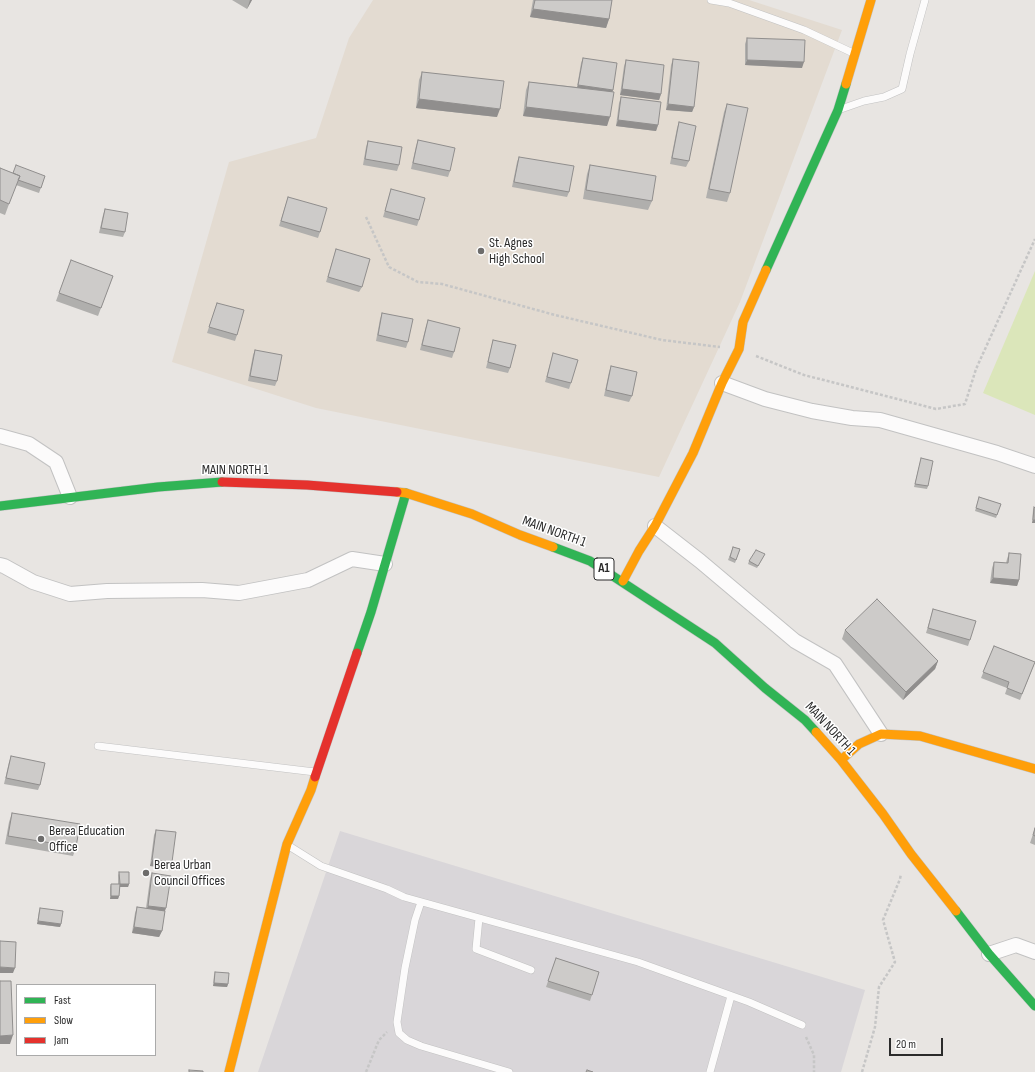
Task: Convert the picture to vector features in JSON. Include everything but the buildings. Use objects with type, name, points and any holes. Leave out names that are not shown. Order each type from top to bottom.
[{"type":"street","points":[[623,582],[639,551],[655,526],[693,453],[722,383],[739,349],[743,322],[838,110],[871,0]]},
{"type":"street","points":[[722,383],[765,399],[812,411],[852,418],[880,420],[997,453],[1035,466]]},
{"type":"street","points":[[0,436],[29,444],[56,462],[70,497]]},
{"type":"street","name":"MAIN NORTH 1","points":[[0,506],[158,487],[224,482],[307,485],[406,493],[472,514],[520,535],[590,561],[715,643],[765,688],[805,720],[841,760],[883,814],[910,854],[989,954],[1035,1006]]},
{"type":"street","points":[[229,1072],[287,844],[311,790],[372,612],[385,564],[400,519],[406,493]]},
{"type":"street","points":[[655,526],[700,561],[795,642],[836,664],[881,734]]},
{"type":"street","points":[[0,565],[34,582],[70,594],[108,591],[202,590],[239,593],[308,580],[352,559],[385,564]]},
{"type":"street","points":[[841,760],[859,744],[881,734],[920,736],[1035,769]]},
{"type":"street","points":[[989,954],[1016,945],[1035,952]]},
{"type":"lane","points":[[711,0],[729,3],[804,30],[855,54]]},
{"type":"lane","points":[[838,110],[864,101],[884,97],[902,89],[925,0]]},
{"type":"lane","points":[[98,746],[317,772]]},
{"type":"lane","points":[[287,844],[321,866],[387,889],[404,897],[638,962],[749,1002],[802,1025]]},
{"type":"lane","points":[[421,902],[415,920],[405,968],[397,1022],[399,1033],[407,1040],[421,1046],[509,1072]]},
{"type":"lane","points":[[479,918],[476,949],[531,970]]},
{"type":"lane","points":[[710,1072],[732,996]]},
{"type":"path","points":[[366,217],[389,267],[418,282],[442,284],[554,314],[662,340],[739,349],[804,375],[936,409],[965,404],[976,369],[1035,239]]},
{"type":"path","points":[[862,1072],[875,1027],[879,987],[895,962],[883,920],[900,879],[901,862],[910,854]]},
{"type":"path","points":[[366,1072],[379,1040],[397,1022]]},
{"type":"path","points":[[802,1025],[814,1055],[814,1072]]},
{"type":"shaded area","name":"St. Agnes High School","points":[[373,0],[749,0],[842,30],[740,302],[659,477],[316,408],[172,362],[229,162],[316,138],[349,38]]},
{"type":"shaded area","points":[[340,831],[865,990],[841,1072],[258,1072]]},
{"type":"green space","points":[[1035,271],[1035,415],[983,393]]},
{"type":"traffic: fast","points":[[766,270],[838,110],[846,84]]},
{"type":"traffic: fast","points":[[0,506],[158,487],[222,482]]},
{"type":"traffic: fast","points":[[357,653],[371,612],[406,493]]},
{"type":"traffic: fast","points":[[553,547],[590,561],[715,643],[765,688],[805,720],[816,732]]},
{"type":"traffic: fast","points":[[956,911],[989,954],[1035,1006]]},
{"type":"traffic: slow","points":[[846,84],[871,0]]},
{"type":"traffic: slow","points":[[623,581],[639,551],[655,526],[693,453],[722,383],[739,349],[743,322],[766,270]]},
{"type":"traffic: slow","points":[[397,492],[406,493],[472,514],[520,535],[553,547]]},
{"type":"traffic: slow","points":[[816,732],[841,760],[883,814],[911,854],[956,911]]},
{"type":"traffic: slow","points":[[841,760],[859,744],[881,734],[920,736],[1035,769]]},
{"type":"traffic: slow","points":[[229,1072],[287,844],[311,790],[315,777]]},
{"type":"traffic: jam","points":[[222,482],[307,485],[397,492]]},
{"type":"traffic: jam","points":[[315,777],[357,653]]},
{"type":"place","name":"St. Agnes High School","points":[[481,251]]},
{"type":"place","name":"Berea Education Office","points":[[41,839]]},
{"type":"place","name":"Berea Urban Council Offices","points":[[146,873]]}]
